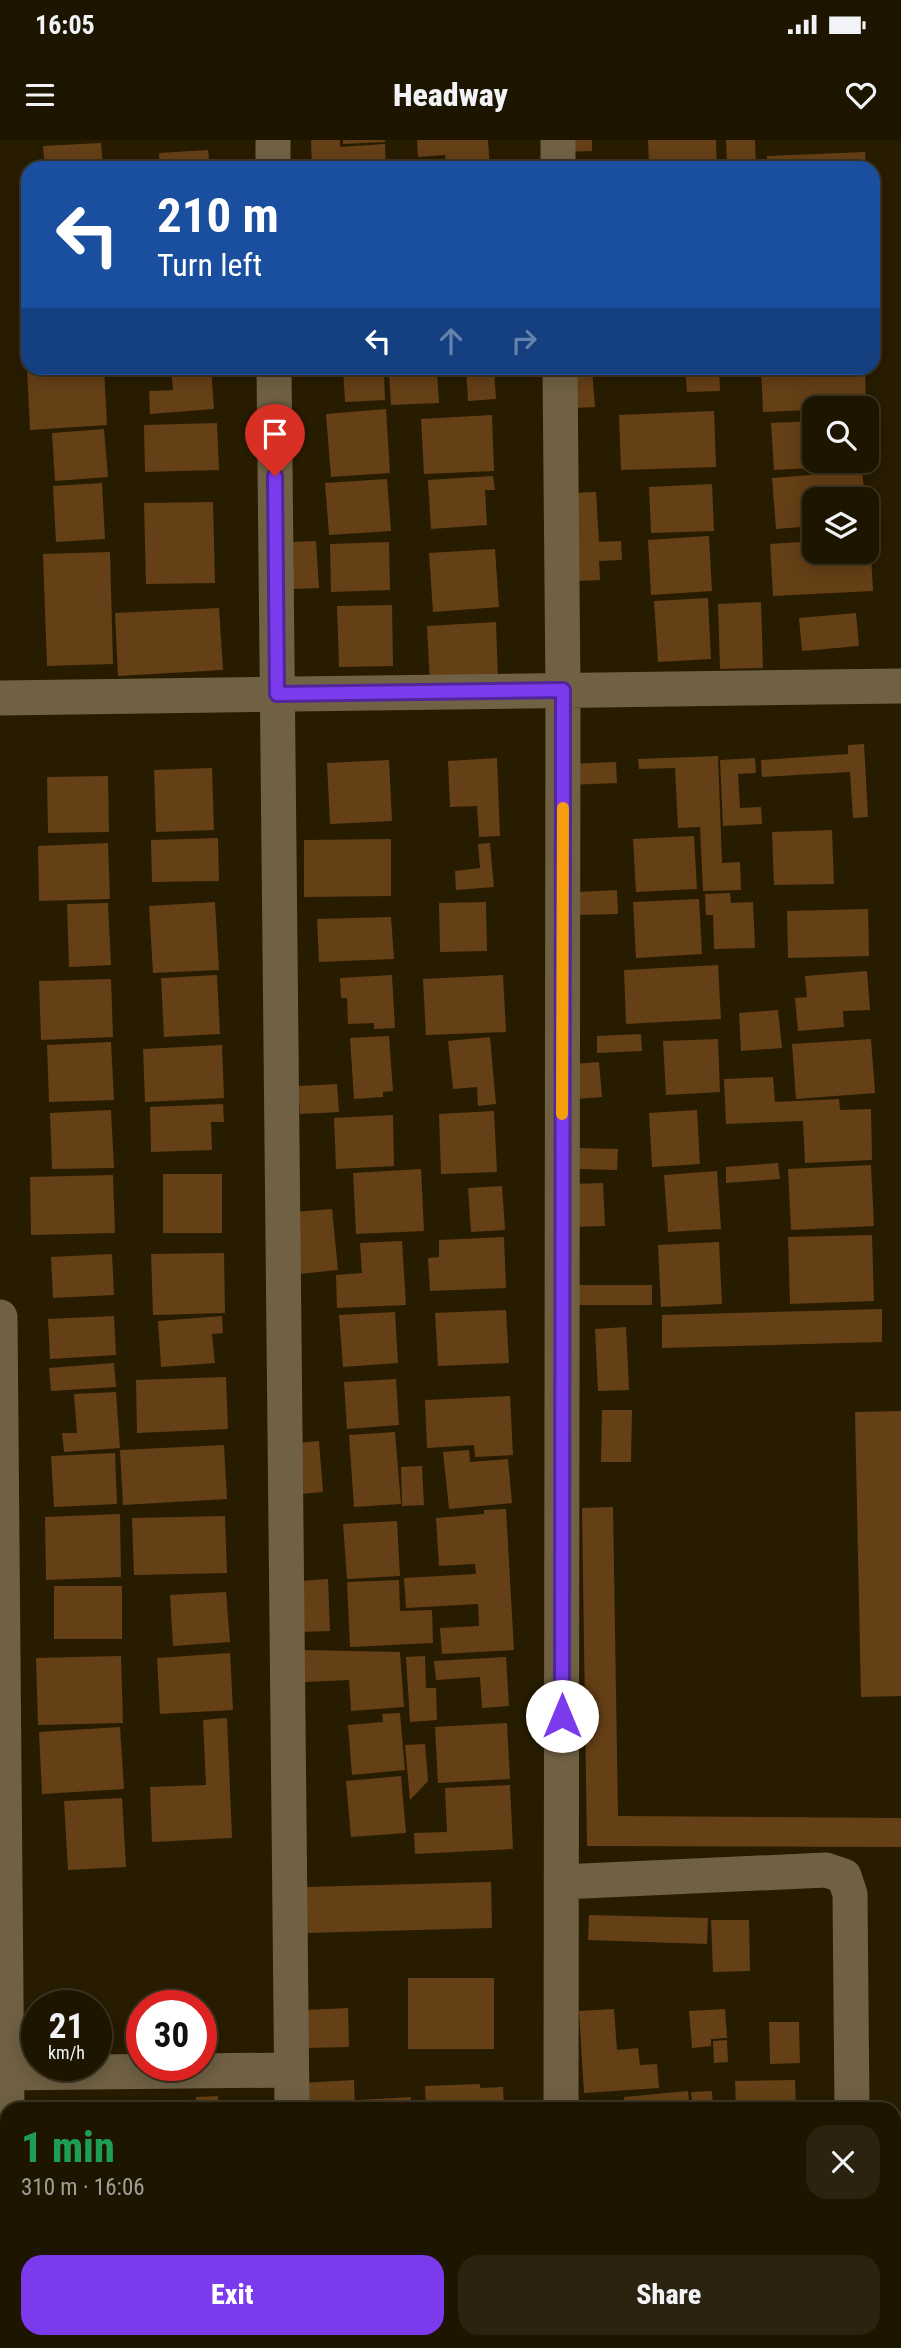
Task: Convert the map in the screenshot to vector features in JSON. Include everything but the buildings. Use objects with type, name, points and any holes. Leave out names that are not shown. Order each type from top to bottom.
[{"type":"street","points":[[272,140],[273,161]]},
{"type":"street","points":[[558,140],[558,161]]},
{"type":"street","points":[[274,375],[292,2102]]},
{"type":"street","points":[[560,375],[563,690],[561,2102]]},
{"type":"street","points":[[0,698],[901,685]]},
{"type":"street","points":[[0,1317],[3,2073],[6,2102]]},
{"type":"street","points":[[562,1882],[826,1870],[844,1876],[850,1894],[852,2102]]},
{"type":"street","points":[[3,2073],[291,2070]]},
{"type":"slow traffic","points":[[562,1114],[563,808]]},
{"type":"route","points":[[275,476],[277,694],[563,690],[562,1716]]}]
